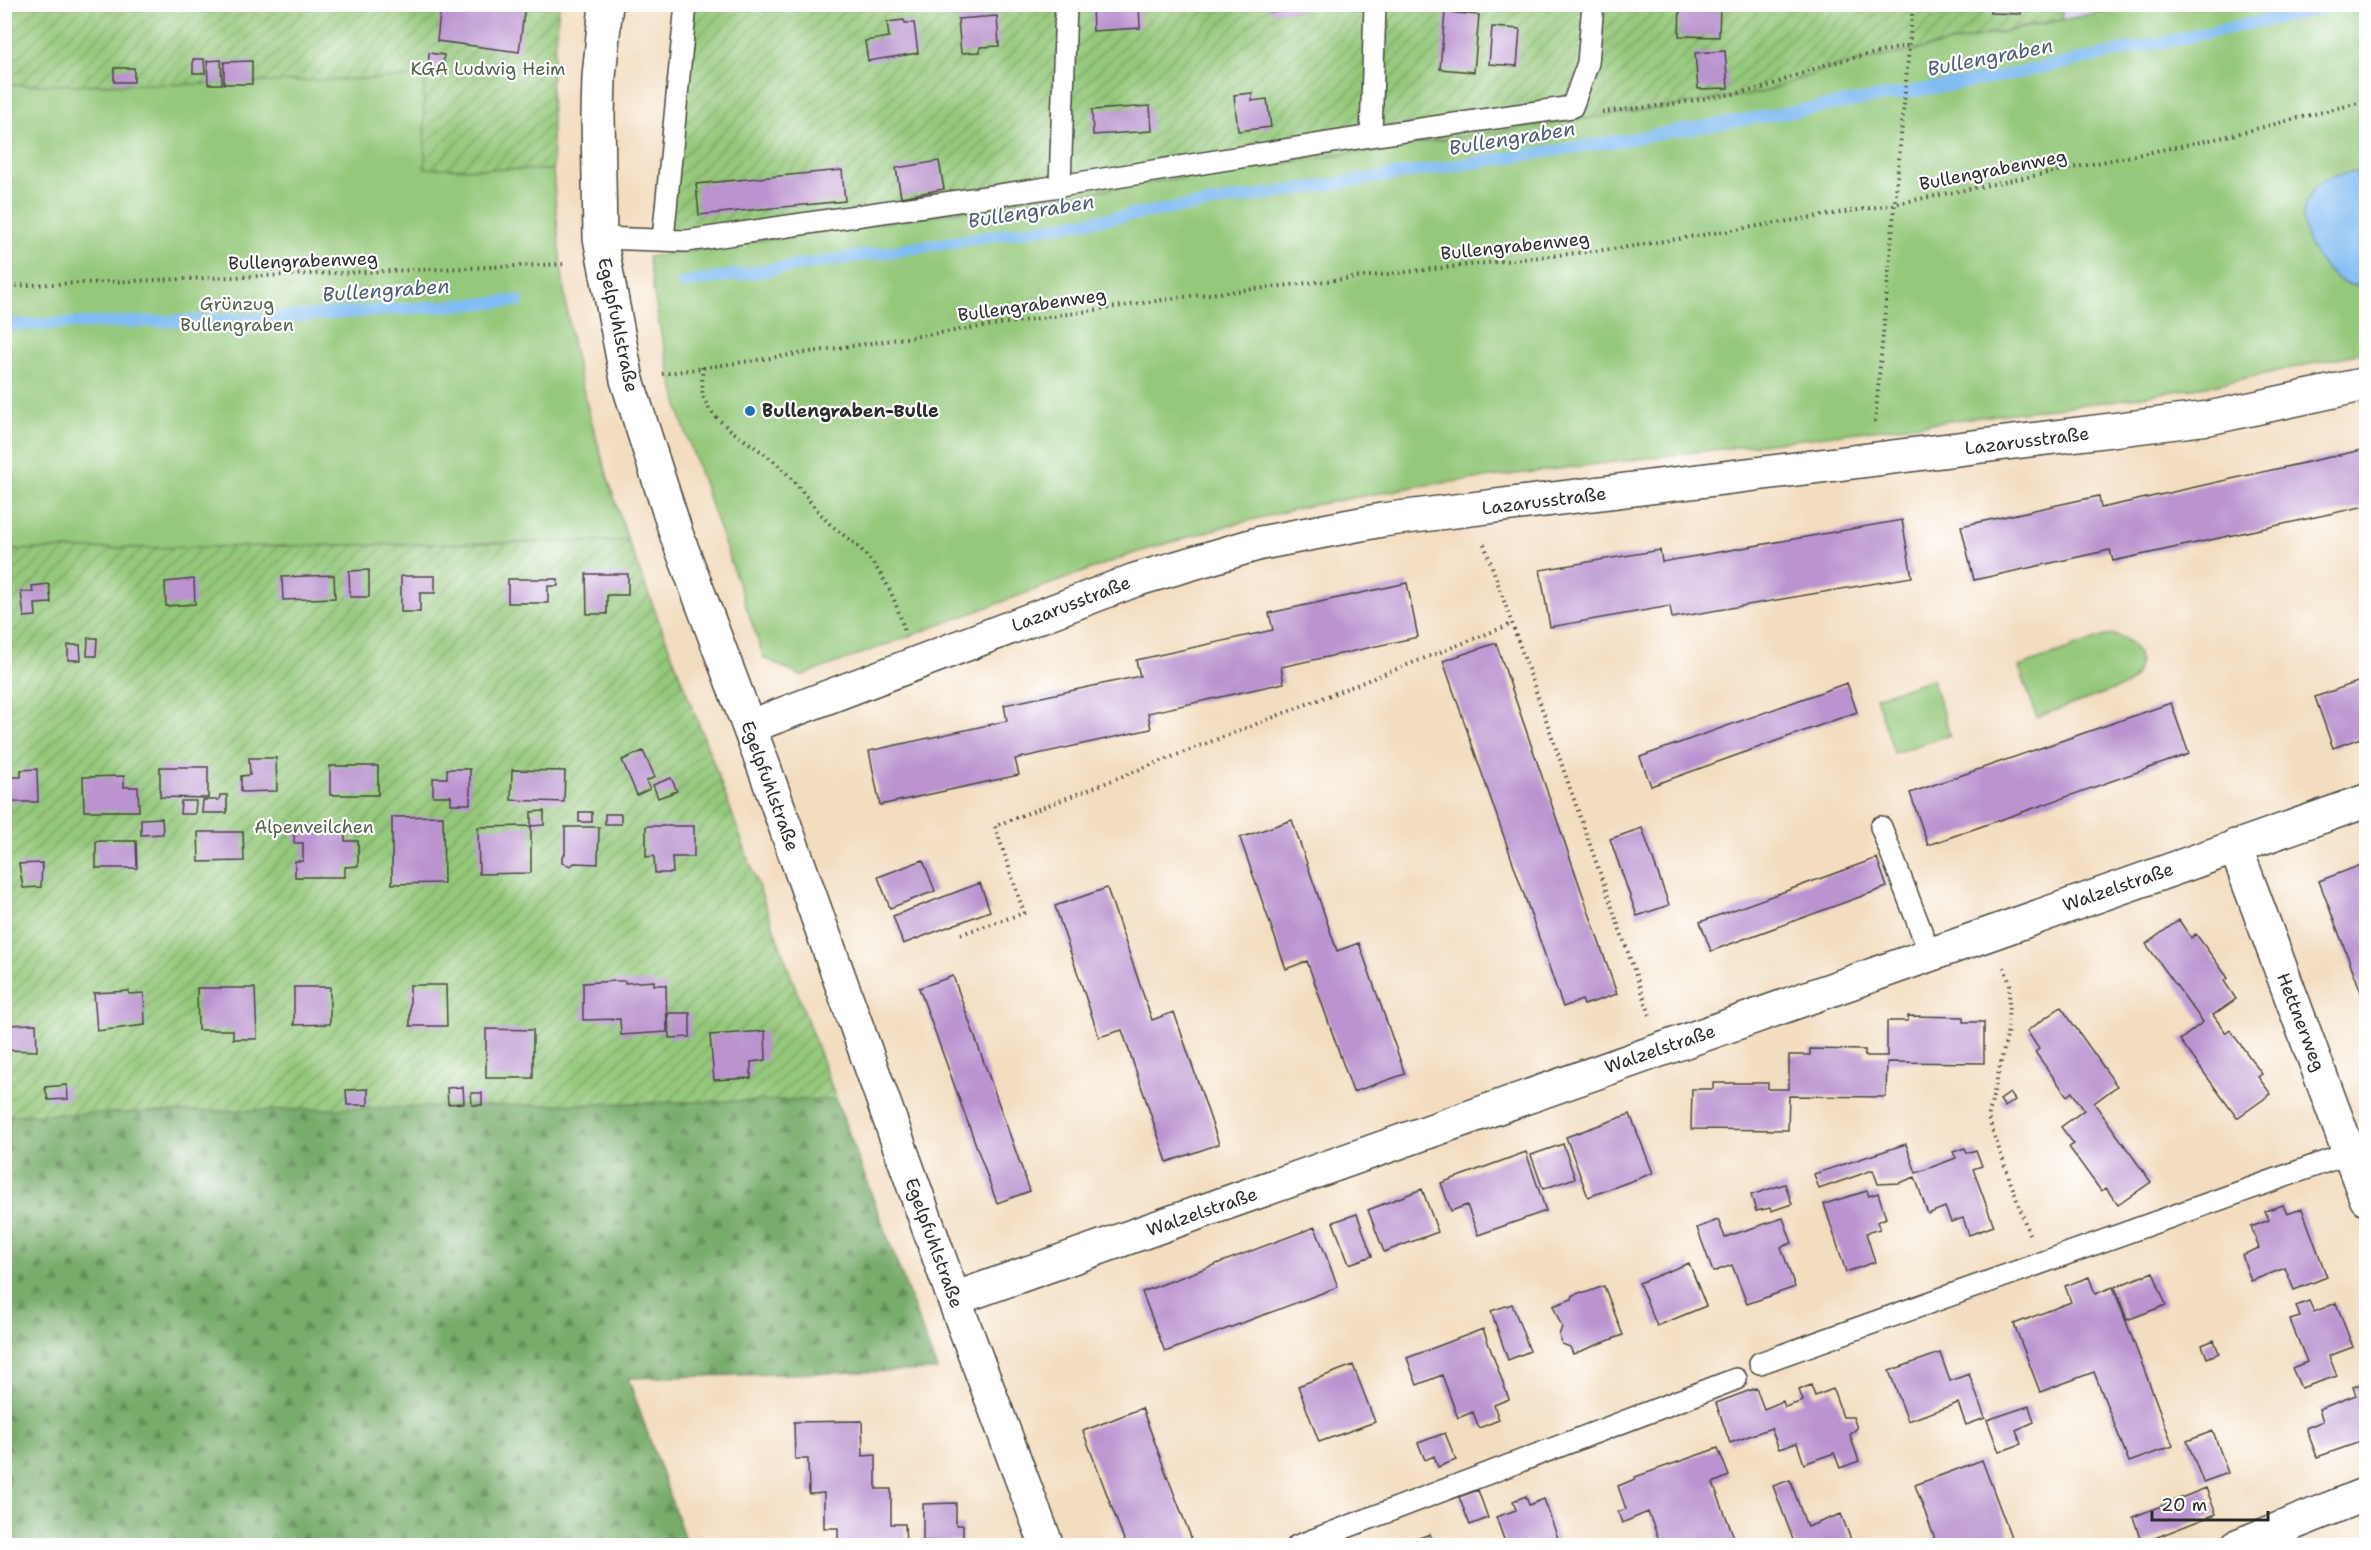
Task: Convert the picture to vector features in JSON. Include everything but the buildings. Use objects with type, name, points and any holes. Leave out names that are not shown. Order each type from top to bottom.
[{"type":"street","name":"Egelpfuhlstraße","points":[[606,4],[598,116],[602,250],[627,380],[677,536],[749,727],[954,1299],[1047,1545]]},
{"type":"street","name":"Lazarusstraße","points":[[749,727],[1135,580],[1261,543],[1382,520],[2209,418],[2367,384]]},
{"type":"street","name":"Walzelstraße","points":[[954,1299],[2367,801]]},
{"type":"street","name":"Hettnerweg","points":[[2235,846],[2367,1198]]},
{"type":"street","points":[[2237,1545],[2367,1494]]},
{"type":"lane","points":[[663,239],[686,4]]},
{"type":"lane","points":[[1060,186],[1066,4]]},
{"type":"lane","points":[[1371,136],[1375,4]]},
{"type":"lane","points":[[602,250],[663,239],[687,241],[1572,107],[1588,63],[1593,4]]},
{"type":"lane","points":[[1881,827],[1930,954]]},
{"type":"lane","points":[[1760,1363],[2350,1154]]},
{"type":"lane","points":[[1297,1545],[1736,1380]]},
{"type":"path","points":[[1875,424],[1910,60],[1913,4]]},
{"type":"path","points":[[1572,107],[1591,113],[1667,105],[1760,89],[1827,64],[1911,45]]},
{"type":"path","name":"Bullengrabenweg","points":[[659,375],[1183,297],[1621,248],[1895,204],[2220,138],[2367,101]]},
{"type":"path","name":"Bullengrabenweg","points":[[4,286],[602,250]]},
{"type":"path","points":[[702,368],[704,399],[720,420],[782,468],[829,524],[854,543],[876,565],[891,588],[905,636]]},
{"type":"path","points":[[1481,534],[1662,1049]]},
{"type":"path","points":[[961,934],[1024,913],[995,826],[1512,624]]},
{"type":"path","points":[[2003,965],[2010,984],[2007,1036],[1988,1118],[2039,1264]]},
{"type":"shaded area","points":[[2063,5],[2135,5],[2062,19]]},
{"type":"green space","name":"KGA Ludwig Heim","points":[[4,5],[559,5],[551,86],[553,170],[425,168],[424,77],[199,84],[5,85]]},
{"type":"green space","points":[[687,5],[2063,5],[2062,19],[1830,68],[1761,93],[665,254]]},
{"type":"green space","points":[[2135,5],[2366,5],[2366,352],[2218,384],[2118,400],[1419,486],[1308,506],[1219,528],[1132,554],[801,676],[764,658],[681,419],[659,324],[648,257],[1761,93],[1830,68]]},
{"type":"green space","name":"Grünzug Bullengraben","points":[[424,77],[425,168],[553,170],[564,287],[575,356],[599,449],[628,541],[5,550],[4,85],[199,84]]},
{"type":"green space","name":"Alpenveilchen","points":[[628,541],[708,748],[836,1099],[5,1115],[4,550]]},
{"type":"green space","points":[[2114,635],[2130,642],[2135,648],[2139,663],[2134,678],[2127,685],[2037,717],[2019,667],[2105,636]]},
{"type":"green space","points":[[1932,679],[1950,735],[1894,753],[1876,697]]},
{"type":"green space","points":[[836,1099],[937,1370],[628,1378],[687,1545],[5,1545],[5,1115]]},
{"type":"water","points":[[2366,171],[2366,286],[2346,284],[2322,265],[2307,238],[2304,210],[2308,197],[2323,181],[2335,176]]},
{"type":"waterway","name":"Bullengraben","points":[[683,283],[1617,141],[1998,77],[2343,4]]},
{"type":"waterway","name":"Bullengraben","points":[[4,325],[254,319],[518,301]]},
{"type":"place","name":"Bullengraben-Bulle","points":[[750,411]]}]
